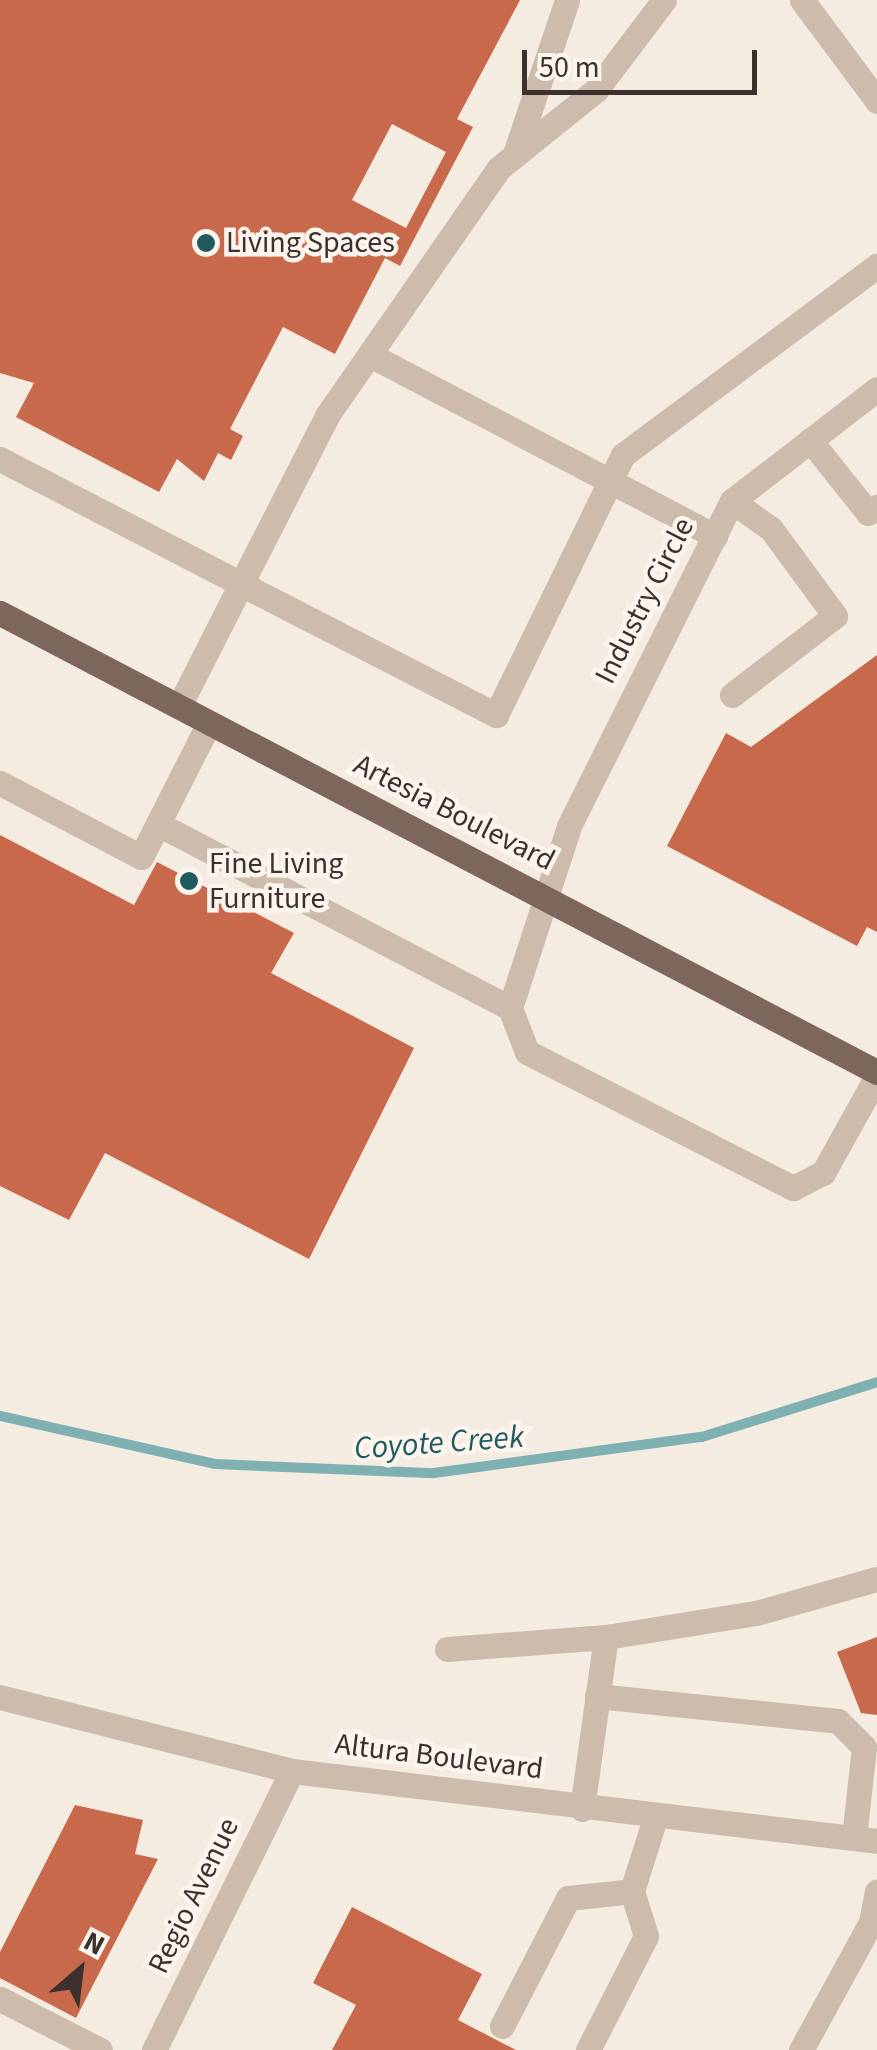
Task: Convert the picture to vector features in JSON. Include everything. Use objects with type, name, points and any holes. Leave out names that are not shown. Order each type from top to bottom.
[{"type":"main road","name":"Artesia Boulevard","points":[[0,613],[877,1074]]},
{"type":"street","points":[[179,706],[319,430],[516,151],[567,0]]},
{"type":"street","points":[[516,151],[596,90],[664,0]]},
{"type":"street","points":[[802,0],[877,102]]},
{"type":"street","points":[[0,459],[496,715],[623,456],[877,266]]},
{"type":"street","points":[[370,355],[715,536]]},
{"type":"street","name":"Industry Circle","points":[[510,1008],[548,899],[568,826],[732,501],[877,389]]},
{"type":"street","points":[[810,440],[868,512],[877,507]]},
{"type":"street","points":[[732,501],[772,528],[835,616],[732,695]]},
{"type":"street","points":[[0,783],[141,857],[209,722]]},
{"type":"street","points":[[158,824],[510,1008],[527,1052],[793,1188],[823,1173],[877,1074]]},
{"type":"street","points":[[446,1648],[606,1637],[756,1613],[877,1579]]},
{"type":"street","points":[[582,1808],[606,1637]]},
{"type":"street","points":[[597,1696],[838,1721],[864,1747],[865,1839]]},
{"type":"street","name":"Altura Boulevard","points":[[0,1697],[292,1770],[655,1818],[865,1839]]},
{"type":"street","name":"Regio Avenue","points":[[154,2050],[292,1770]]},
{"type":"street","points":[[588,2050],[646,1936],[632,1891],[655,1818]]},
{"type":"street","points":[[502,2026],[568,1898],[632,1891]]},
{"type":"street","points":[[802,2050],[871,1922],[877,1892]]},
{"type":"street","points":[[0,2000],[100,2050]]},
{"type":"building","name":"Living Spaces","points":[[0,0],[520,0],[457,119],[473,127],[400,266],[385,258],[335,354],[283,327],[230,429],[243,436],[231,460],[218,453],[204,481],[177,459],[159,492],[16,417],[34,383],[0,373]],"holes":[[[392,124],[446,152],[406,228],[352,200]]]},
{"type":"building","points":[[877,655],[877,932],[867,927],[857,946],[667,846],[726,733],[751,747]]},
{"type":"building","points":[[0,835],[134,905],[157,862],[294,933],[271,973],[414,1048],[309,1259],[105,1153],[69,1220],[0,1186]]},
{"type":"building","points":[[877,1637],[877,1715],[861,1713],[837,1652]]},
{"type":"building","points":[[75,1805],[143,1820],[135,1854],[158,1859],[76,2018],[0,1978],[0,1952]]},
{"type":"building","points":[[352,1907],[482,1974],[458,2020],[516,2050],[332,2050],[356,2005],[313,1983]]},
{"type":"waterway","name":"Coyote Creek","points":[[0,1416],[215,1464],[434,1473],[702,1437],[877,1382]]},
{"type":"place","name":"Living Spaces","points":[[206,243]]},
{"type":"place","name":"Fine Living Furniture","points":[[189,881]]}]
